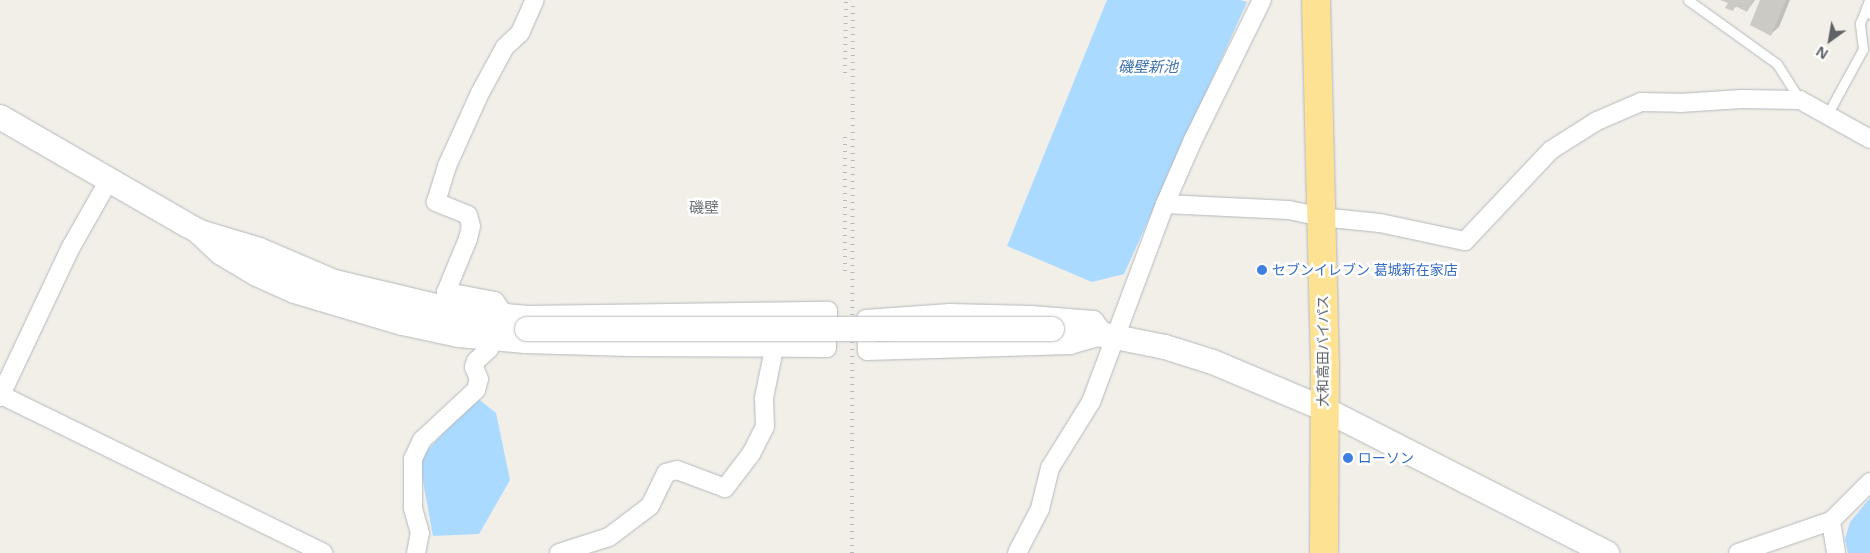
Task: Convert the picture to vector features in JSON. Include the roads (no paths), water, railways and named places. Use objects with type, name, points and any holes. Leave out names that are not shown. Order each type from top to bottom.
[{"type":"highway","name":"大和高田バイパス","points":[[1316,0],[1325,362],[1324,553]]},
{"type":"street","points":[[503,314],[495,301],[446,292],[468,239],[470,226],[468,215],[436,202],[447,166],[480,93],[506,48],[520,33],[534,0]]},
{"type":"street","points":[[1016,553],[1040,509],[1050,468],[1091,402],[1110,336],[1193,140],[1262,0]]},
{"type":"street","points":[[1166,204],[1289,210],[1321,217],[1380,223],[1464,241],[1552,150],[1597,121],[1641,102],[1680,103],[1742,98],[1800,100],[1870,139]]},
{"type":"street","points":[[0,117],[187,225],[246,256],[295,278],[357,301],[406,313],[527,329],[1052,329],[1110,336],[1166,347],[1213,362],[1324,409],[1579,547],[1606,553]]},
{"type":"street","points":[[109,180],[71,247],[1,396],[323,553]]},
{"type":"street","points":[[187,225],[260,247],[335,279],[433,303],[503,314],[591,315],[828,311],[827,348],[629,347],[458,338],[402,326],[294,294],[256,277],[219,255],[187,225]]},
{"type":"street","points":[[950,313],[1031,315],[1094,320],[1110,336],[1071,345],[867,351],[866,318],[950,313]]},
{"type":"street","points":[[416,553],[420,533],[413,508],[413,459],[422,440],[476,390],[479,379],[474,367],[476,361],[488,349],[491,341]]},
{"type":"street","points":[[559,553],[609,537],[650,506],[666,473],[676,470],[725,488],[752,454],[765,426],[764,398],[774,349]]},
{"type":"street","points":[[1738,553],[1832,521],[1870,482]]},
{"type":"street","points":[[1832,521],[1836,553]]},
{"type":"lane","points":[[1688,0],[1777,64],[1800,100]]},
{"type":"lane","points":[[1827,115],[1863,49],[1860,22],[1867,13],[1869,0]]},
{"type":"water","name":"磯壁新池","points":[[1107,0],[1240,0],[1247,2],[1124,274],[1092,282],[1007,246]]},
{"type":"water","points":[[477,398],[496,413],[510,480],[479,534],[433,536],[419,459]]},
{"type":"water","points":[[1870,498],[1870,553],[1848,553],[1845,539],[1850,522]]},
{"type":"railway","points":[[845,73],[846,0]]},
{"type":"railway","points":[[852,553],[853,0]]},
{"type":"railway","points":[[845,136],[845,271]]},
{"type":"place","name":"セブンイレブン 葛城新在家店","points":[[1262,270]]},
{"type":"place","name":"ローソン","points":[[1348,458]]},
{"type":"district","name":"磯壁","points":[[704,208]]}]
